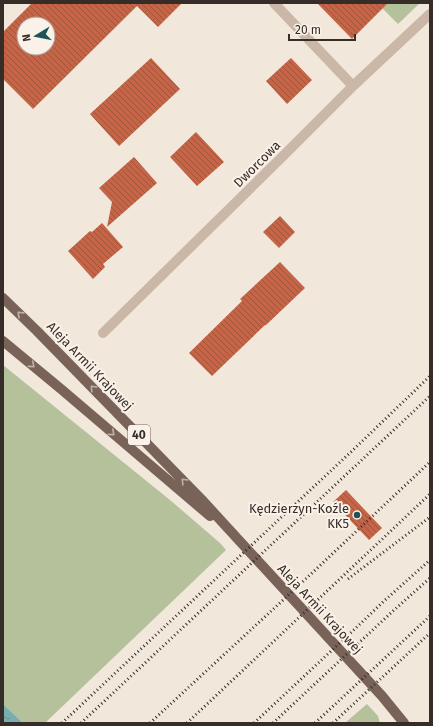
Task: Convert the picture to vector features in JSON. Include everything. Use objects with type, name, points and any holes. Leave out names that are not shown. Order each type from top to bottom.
[{"type":"main road","name":"Aleja Armii Krajowej","points":[[3,298],[43,336],[202,500],[382,696],[404,723]]},
{"type":"main road","name":"Aleja Armii Krajowej","points":[[3,341],[239,540]]},
{"type":"main road","name":"Aleja Armii Krajowej","points":[[382,696],[413,723]]},
{"type":"street","points":[[274,3],[353,86]]},
{"type":"street","name":"Dworcowa","points":[[103,333],[353,86],[430,14]]},
{"type":"green space","points":[[377,3],[420,3],[398,24]]},
{"type":"green space","points":[[3,365],[170,500],[220,543],[226,550],[45,723],[23,723],[3,704]]},
{"type":"green space","points":[[367,704],[378,716],[380,723],[345,723]]},
{"type":"water","points":[[3,704],[23,723],[3,723]]},
{"type":"building","points":[[32,3],[182,3],[158,27],[137,6],[33,109],[3,79],[3,32],[16,19],[16,56],[56,56],[56,16],[19,16]]},
{"type":"building","points":[[317,3],[388,3],[352,39]]},
{"type":"building","points":[[151,58],[180,89],[119,146],[90,114]]},
{"type":"building","points":[[291,58],[312,80],[287,104],[266,81]]},
{"type":"building","points":[[196,132],[224,162],[197,186],[170,157]]},
{"type":"building","points":[[134,157],[157,183],[107,227],[112,202],[99,188]]},
{"type":"building","points":[[280,216],[295,232],[279,248],[263,232]]},
{"type":"building","points":[[102,223],[123,247],[103,264],[105,267],[93,279],[68,251],[90,231],[92,232]]},
{"type":"building","points":[[280,262],[305,288],[212,376],[189,353],[242,301],[240,299]]},
{"type":"building","name":"Kędzierzyn-Koźle KK5","points":[[346,490],[382,528],[369,540],[333,502]]},
{"type":"railway","points":[[62,723],[430,376]]},
{"type":"railway","points":[[81,723],[430,396]]},
{"type":"railway","points":[[150,723],[430,462]]},
{"type":"railway","points":[[187,723],[430,494]]},
{"type":"railway","points":[[348,579],[430,517]]},
{"type":"railway","points":[[254,723],[430,560]]},
{"type":"railway","points":[[273,723],[430,578]]},
{"type":"railway","points":[[315,723],[430,616]]},
{"type":"railway","points":[[333,723],[430,633]]},
{"type":"place","name":"Kędzierzyn-Koźle KK5","points":[[357,515]]}]
